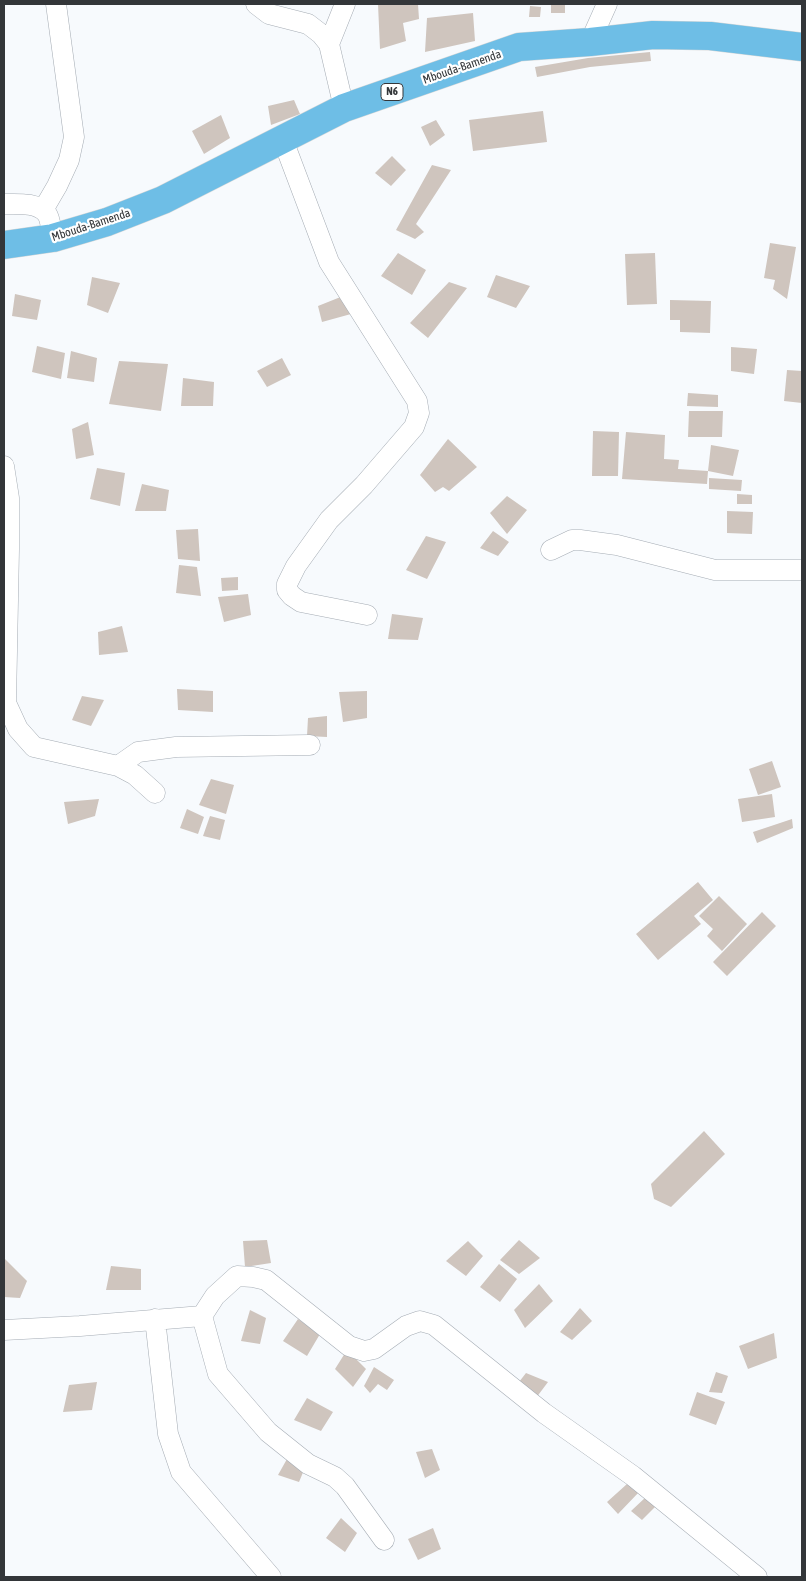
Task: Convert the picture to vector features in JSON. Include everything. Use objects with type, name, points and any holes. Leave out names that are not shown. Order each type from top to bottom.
[{"type":"highway","name":"Mbouda-Bamenda","points":[[4,245],[53,238],[107,222],[163,200],[344,108],[518,47],[590,42],[653,34],[710,36],[802,47]]},
{"type":"street","points":[[43,210],[69,160],[74,137],[56,4]]},
{"type":"street","points":[[256,4],[269,14],[308,24],[321,34],[329,44],[344,108]]},
{"type":"street","points":[[329,44],[345,4]]},
{"type":"street","points":[[590,42],[607,4]]},
{"type":"street","points":[[283,140],[329,262],[417,401],[418,413],[414,427],[364,485],[329,520],[296,566],[287,584],[287,590],[301,602],[367,615]]},
{"type":"street","points":[[4,204],[22,204],[43,210],[48,215],[53,238]]},
{"type":"street","points":[[4,466],[9,498],[5,703],[18,729],[34,747],[118,766],[135,775],[155,793]]},
{"type":"street","points":[[551,550],[572,540],[580,540],[617,545],[715,570],[802,570]]},
{"type":"street","points":[[118,766],[138,752],[176,747],[310,746]]},
{"type":"street","points":[[384,1540],[345,1486],[335,1477],[308,1464],[268,1432],[218,1374],[202,1316],[215,1296],[237,1276],[252,1276],[266,1280],[349,1346],[364,1351],[374,1349],[406,1326],[420,1321],[434,1325],[544,1413],[633,1476],[757,1577]]},
{"type":"street","points":[[4,1330],[202,1316]]},
{"type":"street","points":[[155,1319],[168,1434],[181,1472],[271,1577]]},
{"type":"building","points":[[378,4],[418,4],[419,19],[403,23],[406,41],[380,49]]},
{"type":"building","points":[[551,4],[565,4],[565,13],[551,13]]},
{"type":"building","points":[[530,6],[541,7],[540,17],[529,17]]},
{"type":"building","points":[[473,13],[475,41],[425,52],[427,18]]},
{"type":"building","points":[[650,52],[651,61],[590,67],[537,77],[535,67],[588,58]]},
{"type":"building","points":[[294,100],[300,114],[271,125],[268,106]]},
{"type":"building","points":[[543,111],[547,142],[473,151],[469,120]]},
{"type":"building","points":[[221,115],[230,138],[204,154],[192,131]]},
{"type":"building","points":[[436,120],[445,135],[430,146],[421,127]]},
{"type":"building","points":[[392,156],[406,170],[391,186],[375,173]]},
{"type":"building","points":[[432,165],[451,170],[416,224],[424,232],[415,239],[396,230]]},
{"type":"building","points":[[770,243],[796,247],[787,299],[773,289],[775,280],[764,278]]},
{"type":"building","points":[[398,253],[426,270],[412,295],[381,276]]},
{"type":"building","points":[[655,253],[657,304],[627,305],[625,254]]},
{"type":"building","points":[[496,275],[530,286],[516,308],[487,297]]},
{"type":"building","points":[[92,277],[120,283],[108,313],[87,305]]},
{"type":"building","points":[[449,282],[467,288],[428,338],[410,323]]},
{"type":"building","points":[[15,294],[41,300],[37,320],[12,316]]},
{"type":"building","points":[[343,296],[351,314],[322,322],[318,306]]},
{"type":"building","points":[[670,300],[711,301],[710,333],[680,332],[680,320],[670,320]]},
{"type":"building","points":[[37,346],[65,353],[61,379],[32,372]]},
{"type":"building","points":[[731,347],[757,349],[754,374],[731,371]]},
{"type":"building","points":[[71,351],[97,358],[94,382],[67,378]]},
{"type":"building","points":[[282,358],[291,375],[267,387],[257,371]]},
{"type":"building","points":[[119,361],[168,364],[161,411],[109,404]]},
{"type":"building","points":[[787,370],[802,371],[802,403],[784,401]]},
{"type":"building","points":[[183,378],[214,382],[213,406],[181,406]]},
{"type":"building","points":[[688,393],[718,395],[718,407],[687,406]]},
{"type":"building","points":[[689,411],[723,411],[722,437],[688,437]]},
{"type":"building","points":[[88,422],[94,455],[76,459],[72,429]]},
{"type":"building","points":[[593,431],[619,432],[618,476],[592,476]]},
{"type":"building","points":[[626,432],[665,435],[664,459],[679,460],[678,469],[708,471],[707,484],[622,479]]},
{"type":"building","points":[[448,439],[477,467],[449,491],[443,487],[435,492],[420,475]]},
{"type":"building","points":[[711,445],[739,450],[733,476],[708,471]]},
{"type":"building","points":[[97,468],[125,473],[120,506],[90,499]]},
{"type":"building","points":[[709,478],[742,480],[741,491],[709,489]]},
{"type":"building","points":[[142,484],[169,490],[166,511],[135,511]]},
{"type":"building","points":[[737,494],[752,495],[752,504],[737,504]]},
{"type":"building","points":[[507,496],[527,510],[507,534],[490,513]]},
{"type":"building","points":[[727,511],[753,512],[752,534],[727,533]]},
{"type":"building","points":[[198,529],[200,561],[178,559],[176,530]]},
{"type":"building","points":[[493,531],[509,542],[498,556],[480,548]]},
{"type":"building","points":[[426,536],[446,542],[427,579],[406,570]]},
{"type":"building","points":[[179,565],[197,567],[201,596],[176,593]]},
{"type":"building","points":[[238,577],[238,590],[222,591],[221,578]]},
{"type":"building","points":[[248,594],[251,615],[224,622],[218,597]]},
{"type":"building","points":[[392,614],[423,618],[418,640],[388,639]]},
{"type":"building","points":[[122,626],[128,652],[99,655],[98,632]]},
{"type":"building","points":[[177,689],[213,691],[213,712],[178,710]]},
{"type":"building","points":[[367,691],[367,718],[343,722],[339,692]]},
{"type":"building","points":[[82,696],[104,700],[91,726],[72,720]]},
{"type":"building","points":[[327,716],[327,737],[307,736],[308,718]]},
{"type":"building","points":[[772,761],[781,787],[758,795],[749,769]]},
{"type":"building","points":[[211,779],[234,785],[226,814],[199,805]]},
{"type":"building","points":[[772,794],[775,817],[742,822],[738,799]]},
{"type":"building","points":[[99,799],[95,816],[68,824],[64,802]]},
{"type":"building","points":[[187,809],[204,817],[198,834],[180,828]]},
{"type":"building","points":[[210,816],[225,820],[220,840],[203,836]]},
{"type":"building","points":[[792,819],[793,828],[757,843],[753,832]]},
{"type":"building","points":[[698,882],[713,900],[694,916],[701,924],[658,960],[636,934]]},
{"type":"building","points":[[719,896],[747,924],[722,951],[707,936],[713,929],[699,916]]},
{"type":"building","points":[[762,912],[776,926],[727,976],[713,962]]},
{"type":"building","points":[[704,1131],[725,1154],[671,1207],[654,1199],[651,1184]]},
{"type":"building","points":[[267,1240],[271,1263],[245,1267],[243,1241]]},
{"type":"building","points":[[519,1240],[540,1258],[519,1274],[500,1260]]},
{"type":"building","points":[[468,1241],[483,1256],[466,1276],[446,1261]]},
{"type":"building","points":[[4,1258],[27,1281],[20,1298],[4,1297]]},
{"type":"building","points":[[499,1264],[517,1279],[500,1302],[480,1287]]},
{"type":"building","points":[[111,1266],[141,1269],[141,1290],[106,1290]]},
{"type":"building","points":[[539,1284],[553,1301],[525,1328],[514,1310]]},
{"type":"building","points":[[580,1308],[592,1321],[572,1340],[560,1332]]},
{"type":"building","points":[[250,1310],[266,1318],[260,1344],[241,1341]]},
{"type":"building","points":[[298,1319],[320,1334],[307,1356],[283,1341]]},
{"type":"building","points":[[774,1333],[777,1358],[748,1369],[739,1346]]},
{"type":"building","points":[[347,1350],[366,1369],[353,1387],[335,1369]]},
{"type":"building","points":[[374,1367],[394,1380],[387,1390],[378,1384],[370,1393],[364,1386]]},
{"type":"building","points":[[716,1372],[728,1376],[722,1393],[709,1392]]},
{"type":"building","points":[[526,1373],[548,1382],[536,1398],[519,1382]]},
{"type":"building","points":[[97,1382],[92,1410],[63,1412],[69,1385]]},
{"type":"building","points":[[697,1392],[725,1402],[716,1425],[689,1415]]},
{"type":"building","points":[[307,1398],[333,1412],[321,1431],[294,1420]]},
{"type":"building","points":[[432,1449],[440,1470],[425,1478],[416,1452]]},
{"type":"building","points":[[287,1459],[304,1470],[299,1482],[278,1475]]},
{"type":"building","points":[[627,1484],[640,1491],[618,1514],[607,1502]]},
{"type":"building","points":[[647,1496],[658,1504],[642,1520],[631,1511]]},
{"type":"building","points":[[341,1518],[357,1533],[345,1552],[326,1538]]},
{"type":"building","points":[[433,1528],[441,1549],[418,1560],[408,1539]]}]
